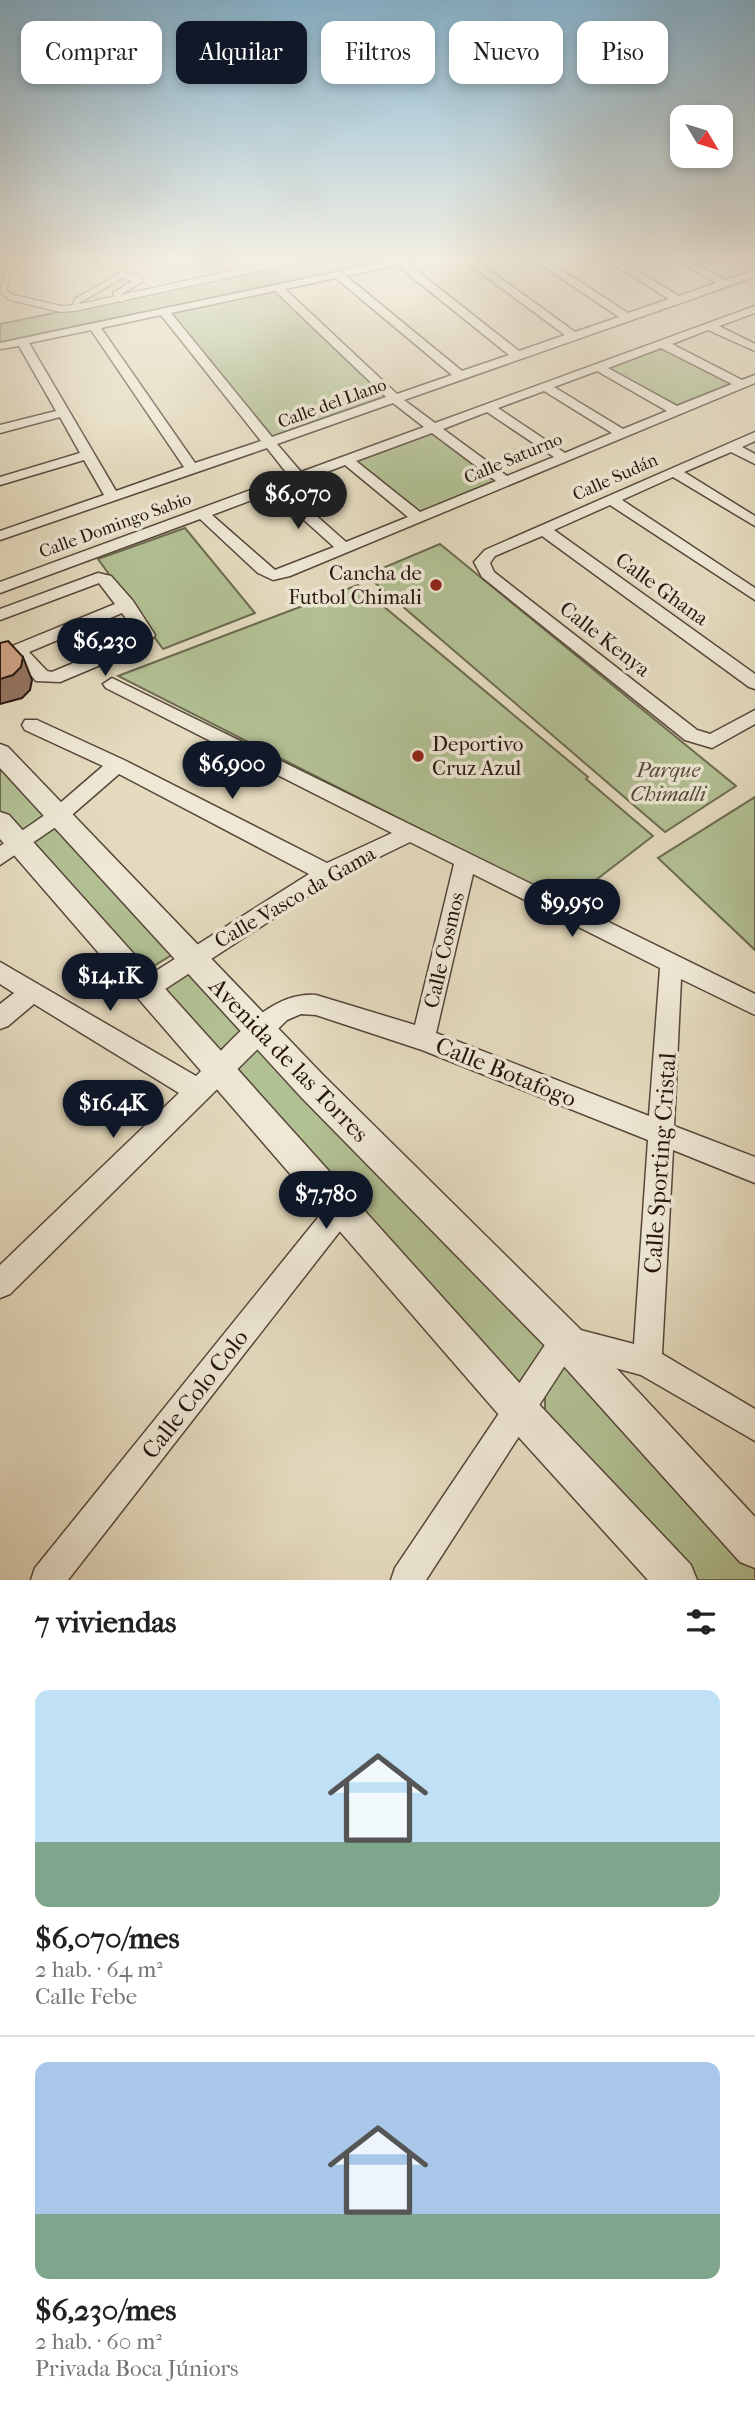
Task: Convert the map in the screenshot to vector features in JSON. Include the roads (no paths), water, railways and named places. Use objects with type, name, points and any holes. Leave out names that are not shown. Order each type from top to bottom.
[{"type":"street","points":[[0,345],[62,333]]},
{"type":"street","points":[[99,333],[193,470]]},
{"type":"street","points":[[181,333],[299,479]]},
{"type":"street","points":[[325,333],[395,399],[506,482]]},
{"type":"street","points":[[408,333],[461,376]]},
{"type":"street","points":[[489,333],[518,356]]},
{"type":"street","points":[[568,333],[574,337]]},
{"type":"street","name":"Calle del Llano","points":[[0,536],[586,333]]},
{"type":"street","name":"Calle Domingo Sabio","points":[[0,588],[690,333]]},
{"type":"street","points":[[723,333],[755,348]]},
{"type":"street","points":[[22,341],[112,497]]},
{"type":"street","points":[[662,343],[748,382]]},
{"type":"street","points":[[598,367],[678,412]]},
{"type":"street","name":"Calle Saturno","points":[[202,513],[264,570],[273,575],[285,573],[748,382]]},
{"type":"street","points":[[545,387],[622,434]]},
{"type":"street","points":[[489,408],[564,458]]},
{"type":"street","points":[[0,429],[62,413]]},
{"type":"street","name":"Calle Sudán","points":[[490,553],[755,436]]},
{"type":"street","points":[[732,447],[755,460]]},
{"type":"street","points":[[0,481],[87,455]]},
{"type":"street","points":[[348,461],[419,518]]},
{"type":"street","points":[[674,472],[755,522]]},
{"type":"street","points":[[276,487],[344,549]]},
{"type":"street","points":[[612,500],[755,595]]},
{"type":"street","name":"Calle Ghana","points":[[544,530],[755,683]]},
{"type":"street","name":"Calle Kenya","points":[[490,553],[482,562],[487,574],[571,642],[691,735],[712,741],[720,738]]},
{"type":"street","points":[[0,615],[98,578],[109,582],[147,635],[147,638],[54,678],[42,677],[18,650]]},
{"type":"street","points":[[0,657],[127,605]]},
{"type":"street","points":[[111,684],[671,965],[755,1004]]},
{"type":"street","points":[[720,738],[755,716]]},
{"type":"street","points":[[31,725],[117,765],[327,873]]},
{"type":"street","name":"Avenida de las Torres","points":[[0,753],[260,1031],[565,1340],[755,1547]]},
{"type":"street","points":[[117,765],[59,815],[6,841],[148,988],[208,1080],[342,1208],[519,1410],[676,1580]]},
{"type":"street","name":"Calle Vasco da Gama","points":[[148,988],[327,873],[409,834]]},
{"type":"street","name":"Calle Cosmos","points":[[423,1039],[464,862]]},
{"type":"street","name":"Calle Sporting Cristal","points":[[647,1362],[663,1135],[671,965]]},
{"type":"street","points":[[0,972],[31,993],[208,1080]]},
{"type":"street","points":[[0,1018],[31,993]]},
{"type":"street","name":"Calle Botafogo","points":[[0,1284],[260,1031],[286,1008],[309,1004],[423,1039],[755,1170]]},
{"type":"street","name":"Calle Colo Colo","points":[[47,1580],[342,1208]]},
{"type":"street","points":[[407,1580],[565,1340],[647,1362],[755,1426]]},
{"type":"place","name":"Cancha de Futbol Chimali","points":[[436,585]]},
{"type":"place","name":"Deportivo Cruz Azul","points":[[418,756]]},
{"type":"park label","name":"Parque Chimalli","points":[[668,782]]}]
